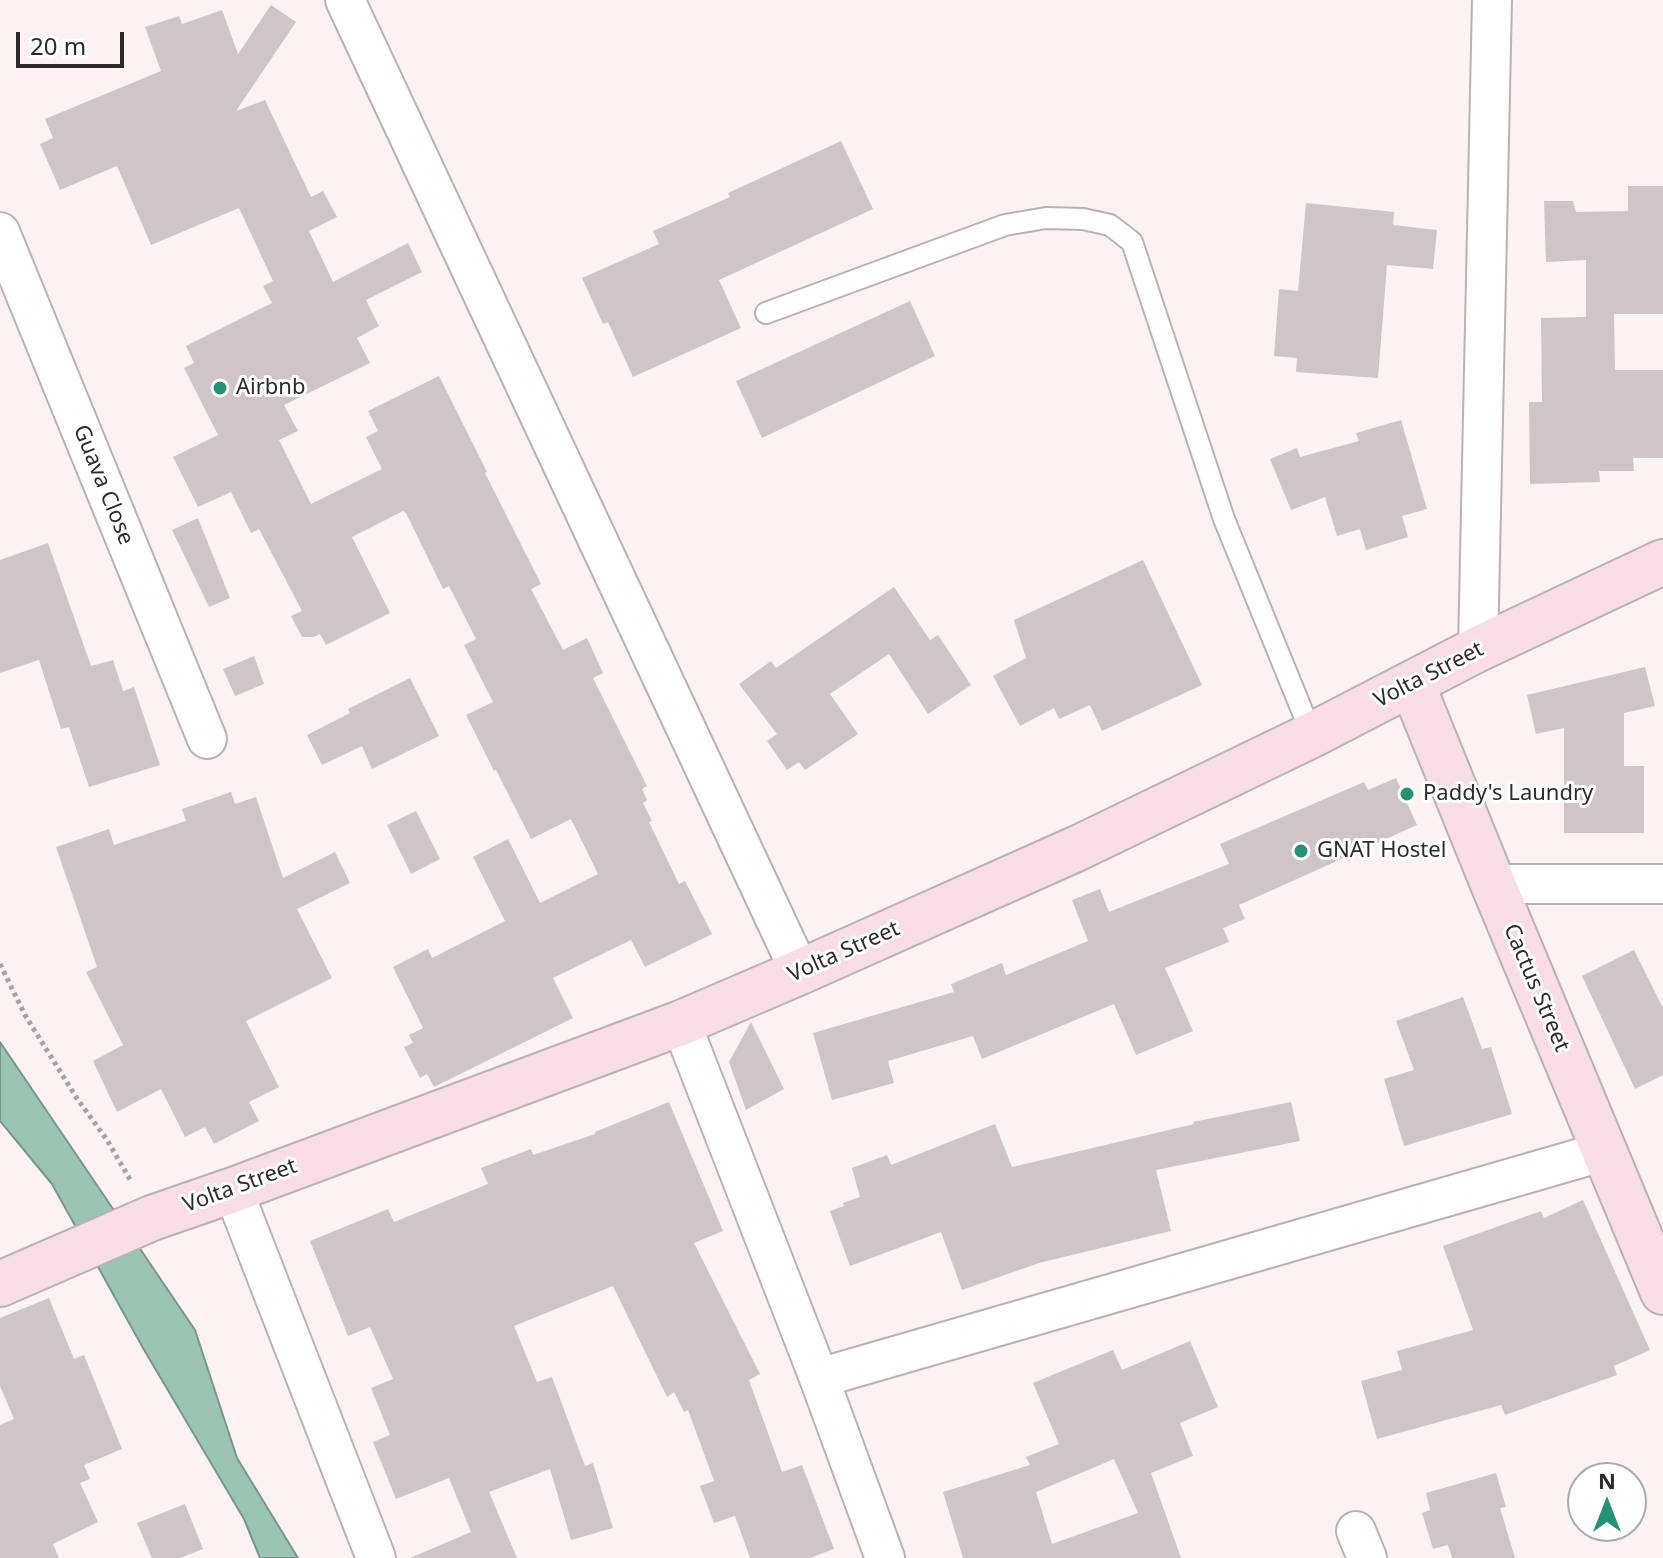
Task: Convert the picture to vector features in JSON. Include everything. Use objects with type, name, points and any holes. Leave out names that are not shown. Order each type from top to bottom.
[{"type":"street","points":[[345,0],[800,972]]},
{"type":"street","points":[[1478,649],[1492,0]]},
{"type":"street","name":"Guava Close","points":[[0,232],[207,739]]},
{"type":"street","name":"Volta Street","points":[[0,1284],[152,1218],[681,1023],[800,972],[1078,848],[1312,735],[1478,649],[1663,562]]},
{"type":"street","name":"Cactus Street","points":[[1412,684],[1663,1292]]},
{"type":"street","points":[[1493,884],[1663,884]]},
{"type":"street","points":[[681,1023],[819,1378],[885,1558]]},
{"type":"street","points":[[819,1378],[1605,1151]]},
{"type":"street","points":[[233,1190],[376,1558]]},
{"type":"lane","points":[[766,313],[1005,225],[1046,218],[1083,219],[1110,225],[1132,242],[1224,519],[1312,735]]},
{"type":"path","points":[[0,964],[25,1015],[107,1140],[152,1218]]},
{"type":"shaded area","points":[[0,1042],[195,1330],[237,1458],[298,1558],[260,1558],[244,1519],[143,1348],[52,1184],[0,1121]]},
{"type":"building","points":[[271,5],[296,22],[236,111],[265,100],[311,197],[323,191],[337,217],[309,231],[333,282],[408,243],[422,272],[366,300],[379,326],[357,338],[370,363],[284,405],[298,431],[279,440],[311,504],[382,469],[366,437],[378,431],[368,411],[439,376],[541,584],[531,589],[563,650],[587,638],[603,673],[593,678],[647,786],[642,789],[647,800],[643,803],[652,821],[649,822],[679,884],[685,881],[712,934],[645,967],[631,940],[553,978],[573,1018],[434,1087],[427,1074],[420,1078],[404,1047],[413,1043],[409,1035],[423,1028],[393,967],[428,949],[432,958],[505,921],[473,857],[508,839],[540,903],[598,874],[571,819],[531,839],[494,771],[466,715],[493,702],[464,645],[476,639],[449,586],[443,589],[406,513],[403,511],[352,537],[390,613],[326,645],[320,634],[302,637],[291,616],[302,611],[259,529],[251,533],[231,492],[198,507],[173,457],[218,435],[184,368],[194,363],[186,346],[272,303],[263,286],[273,281],[239,208],[151,245],[117,166],[60,190],[40,144],[53,138],[45,119],[161,71],[145,27],[179,16],[182,24],[222,10],[238,54]]},
{"type":"building","points":[[841,141],[873,209],[719,280],[741,328],[633,377],[608,322],[603,324],[582,278],[659,244],[653,231],[730,197],[728,193]]},
{"type":"building","points":[[1628,186],[1663,186],[1663,314],[1614,314],[1615,370],[1663,370],[1663,458],[1633,458],[1634,471],[1599,471],[1600,482],[1530,484],[1529,402],[1542,402],[1541,318],[1586,317],[1586,260],[1546,262],[1544,201],[1573,201],[1576,212],[1628,211]]},
{"type":"building","points":[[1306,203],[1394,212],[1393,225],[1437,230],[1433,269],[1387,265],[1378,378],[1296,372],[1297,358],[1274,356],[1279,289],[1298,291]]},
{"type":"building","points":[[910,301],[935,356],[762,438],[736,381]]},
{"type":"building","points":[[1401,420],[1427,509],[1402,516],[1408,537],[1366,550],[1360,529],[1337,536],[1325,497],[1291,510],[1270,459],[1297,448],[1300,457],[1359,441],[1356,433]]},
{"type":"building","points":[[198,518],[230,598],[209,607],[172,530]]},
{"type":"building","points":[[48,543],[91,666],[113,660],[123,691],[134,687],[160,765],[89,787],[69,727],[61,729],[39,660],[0,673],[0,560]]},
{"type":"building","points":[[1143,560],[1202,685],[1102,731],[1090,705],[1059,719],[1054,708],[1020,726],[993,676],[1026,658],[1014,620]]},
{"type":"building","points":[[894,587],[930,640],[938,635],[971,685],[928,714],[889,654],[830,694],[858,734],[805,770],[799,762],[787,770],[767,741],[777,734],[739,684],[771,661],[776,668]]},
{"type":"building","points":[[254,656],[264,684],[235,696],[223,669]]},
{"type":"building","points":[[1645,667],[1655,706],[1624,713],[1624,766],[1644,766],[1644,833],[1564,833],[1564,728],[1536,734],[1527,695]]},
{"type":"building","points":[[410,678],[439,736],[372,769],[362,746],[322,765],[307,735],[350,713],[348,709]]},
{"type":"building","points":[[1396,778],[1417,825],[1239,905],[1245,919],[1223,928],[1229,942],[1165,968],[1193,1031],[1136,1055],[1114,1004],[982,1059],[973,1036],[888,1061],[894,1083],[832,1100],[813,1033],[954,992],[951,984],[1002,963],[1006,975],[1088,941],[1072,900],[1100,889],[1109,912],[1229,864],[1220,844],[1364,782],[1368,790]]},
{"type":"building","points":[[231,792],[235,804],[256,797],[283,878],[335,852],[350,883],[297,909],[332,978],[246,1021],[279,1087],[249,1102],[259,1121],[214,1144],[205,1127],[185,1137],[161,1089],[117,1112],[93,1061],[123,1045],[86,972],[97,967],[56,847],[109,829],[114,845],[186,821],[182,809]]},
{"type":"building","points":[[416,811],[440,859],[411,874],[387,825]]},
{"type":"building","points":[[1634,950],[1663,1008],[1663,1075],[1635,1089],[1582,976]]},
{"type":"building","points":[[1463,997],[1482,1049],[1491,1047],[1512,1114],[1404,1146],[1384,1079],[1414,1070],[1396,1021]]},
{"type":"building","points":[[751,1022],[784,1089],[746,1110],[729,1062]]},
{"type":"building","points":[[669,1102],[723,1231],[694,1243],[760,1374],[749,1380],[782,1472],[802,1465],[834,1549],[810,1558],[750,1558],[735,1516],[714,1523],[700,1486],[714,1481],[688,1410],[684,1412],[674,1392],[667,1397],[613,1286],[514,1326],[537,1382],[552,1377],[585,1466],[593,1463],[613,1528],[571,1540],[550,1469],[489,1492],[517,1558],[410,1558],[471,1532],[449,1478],[396,1499],[373,1442],[390,1435],[371,1388],[393,1379],[370,1327],[348,1336],[310,1241],[388,1209],[394,1222],[488,1184],[481,1168],[531,1149],[533,1155],[595,1134]]},
{"type":"building","points":[[1291,1102],[1300,1141],[1156,1170],[1171,1231],[1039,1263],[962,1290],[941,1232],[850,1266],[830,1211],[860,1197],[852,1168],[887,1155],[891,1165],[995,1124],[1012,1167],[1193,1122]]},
{"type":"building","points":[[1583,1200],[1650,1350],[1614,1366],[1617,1375],[1505,1415],[1501,1405],[1377,1439],[1361,1381],[1402,1370],[1397,1351],[1473,1330],[1443,1246],[1541,1211],[1544,1218]]},
{"type":"building","points":[[49,1298],[74,1359],[84,1355],[122,1449],[84,1465],[90,1479],[80,1483],[98,1522],[53,1544],[59,1558],[0,1558],[0,1425],[14,1419],[0,1386],[0,1318]]},
{"type":"building","points":[[1190,1341],[1218,1407],[1180,1423],[1193,1456],[1151,1473],[1181,1558],[963,1558],[943,1492],[1030,1465],[1026,1457],[1059,1444],[1033,1383],[1113,1350],[1122,1370]],"holes":[[[1114,1459],[1138,1513],[1052,1544],[1036,1492]]]},
{"type":"building","points":[[1496,1473],[1506,1507],[1500,1508],[1515,1558],[1452,1558],[1448,1545],[1433,1549],[1422,1513],[1430,1510],[1426,1493]]},
{"type":"building","points":[[185,1504],[203,1549],[180,1558],[152,1558],[137,1523]]},
{"type":"place","name":"Airbnb","points":[[220,388]]},
{"type":"place","name":"Paddy's Laundry","points":[[1407,794]]},
{"type":"place","name":"GNAT Hostel","points":[[1301,851]]}]
